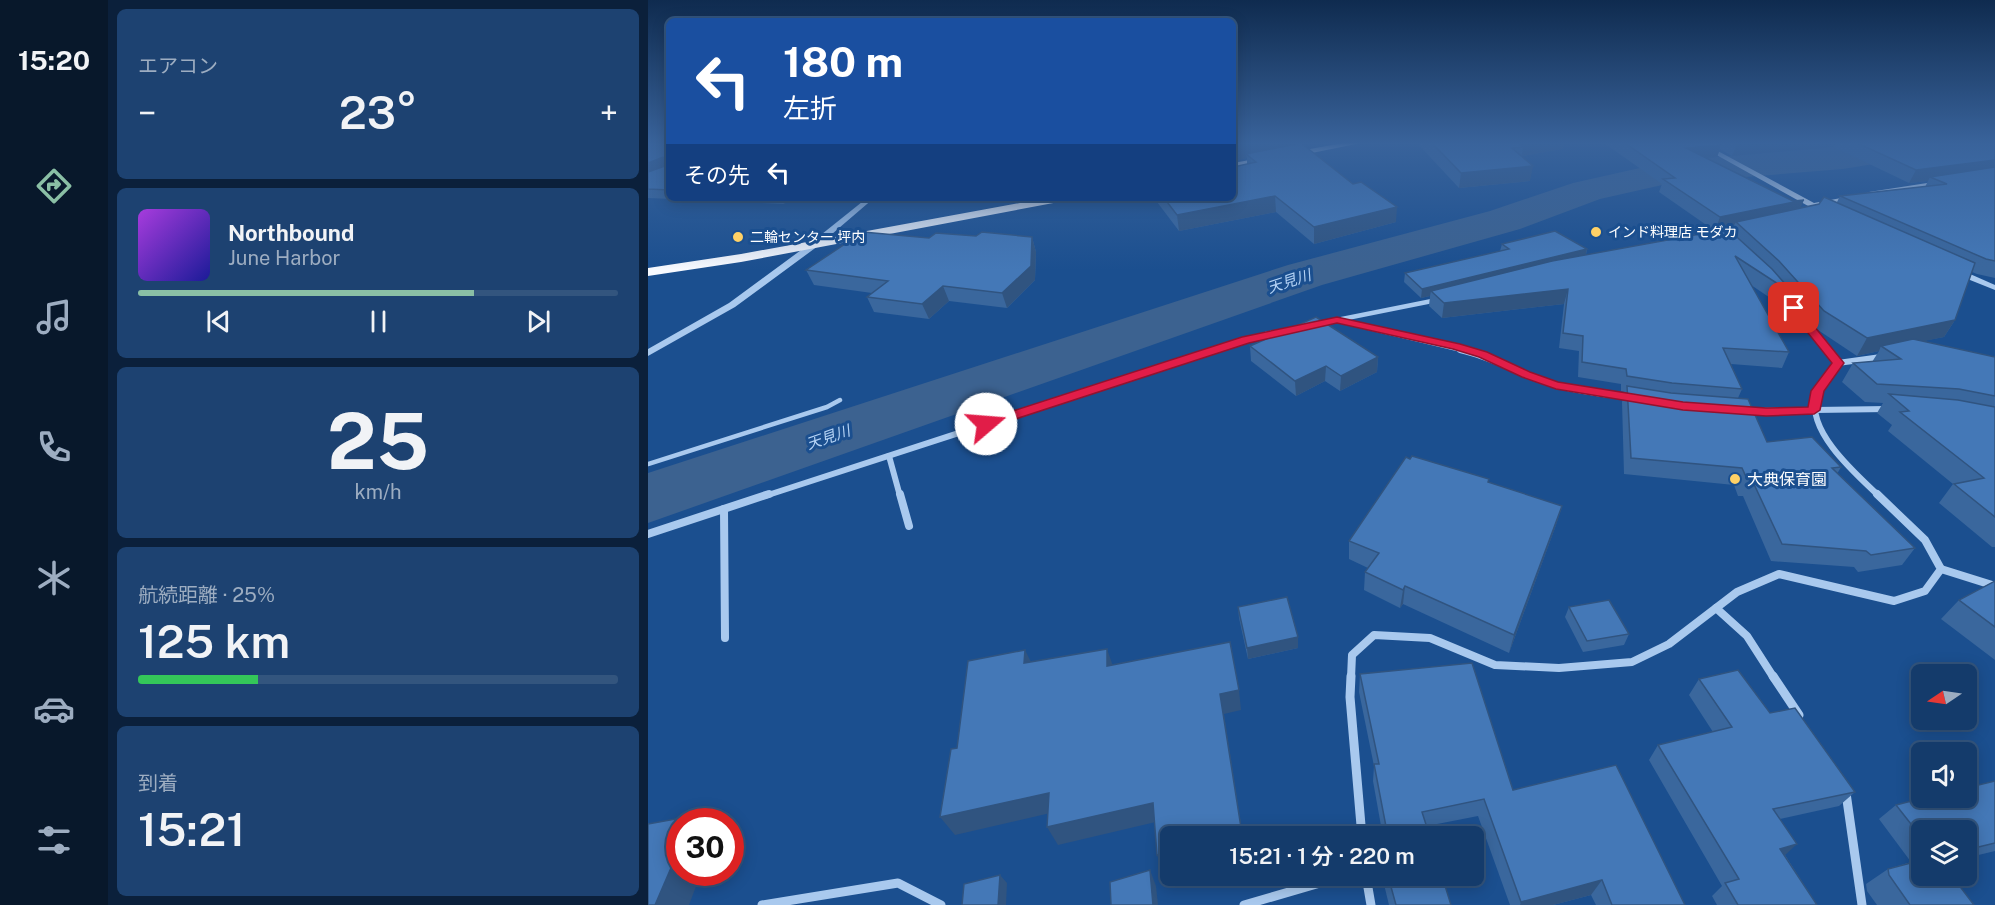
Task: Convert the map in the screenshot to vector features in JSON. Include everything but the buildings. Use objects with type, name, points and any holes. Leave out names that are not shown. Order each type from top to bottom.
[{"type":"highway","points":[[648,272],[1048,201]]},
{"type":"main road","points":[[1775,185],[1814,206],[1887,190],[1921,185]]},
{"type":"street","points":[[648,353],[732,305],[815,244],[867,201]]},
{"type":"street","points":[[1810,215],[1814,206],[1824,210]]},
{"type":"street","points":[[1951,268],[1995,288]]},
{"type":"street","points":[[1778,291],[1809,324],[1838,363]]},
{"type":"street","points":[[1306,326],[1447,298]]},
{"type":"street","points":[[1337,320],[1465,349],[1556,385],[1643,400]]},
{"type":"street","points":[[648,534],[1186,358],[1266,334],[1296,328]]},
{"type":"street","points":[[1893,354],[1838,363],[1817,391],[1814,410],[1822,435],[1926,542],[1941,569],[1995,586]]},
{"type":"street","points":[[1743,411],[1872,407],[1893,409]]},
{"type":"street","points":[[889,456],[909,526]]},
{"type":"street","points":[[724,509],[724,638]]},
{"type":"street","points":[[1361,826],[1350,697],[1352,655],[1374,635],[1430,639],[1495,665],[1559,668],[1632,662],[1668,644],[1737,592],[1779,574],[1846,588],[1894,602],[1925,591],[1941,569]]},
{"type":"street","points":[[1716,608],[1747,636],[1803,721]]},
{"type":"street","points":[[1846,788],[1862,905]]},
{"type":"street","points":[[762,905],[897,883],[941,905]]},
{"type":"street","points":[[1244,905],[1310,886]]},
{"type":"street","points":[[1368,886],[1371,905]]},
{"type":"lane","points":[[648,464],[827,407],[840,400]]},
{"type":"waterway","name":"天見川","points":[[648,498],[1305,275],[1505,220],[1545,204],[1607,185]]},
{"type":"place","name":"インド料理店 モダカ","points":[[1596,232]]},
{"type":"place","name":"二輪センター 坪内","points":[[738,237]]},
{"type":"place","name":"大典保育園","points":[[1735,479]]},
{"type":"route","points":[[986,424],[1266,334],[1337,320],[1455,346],[1556,385],[1683,406],[1766,412],[1814,410],[1817,391],[1838,363],[1794,308]]}]
